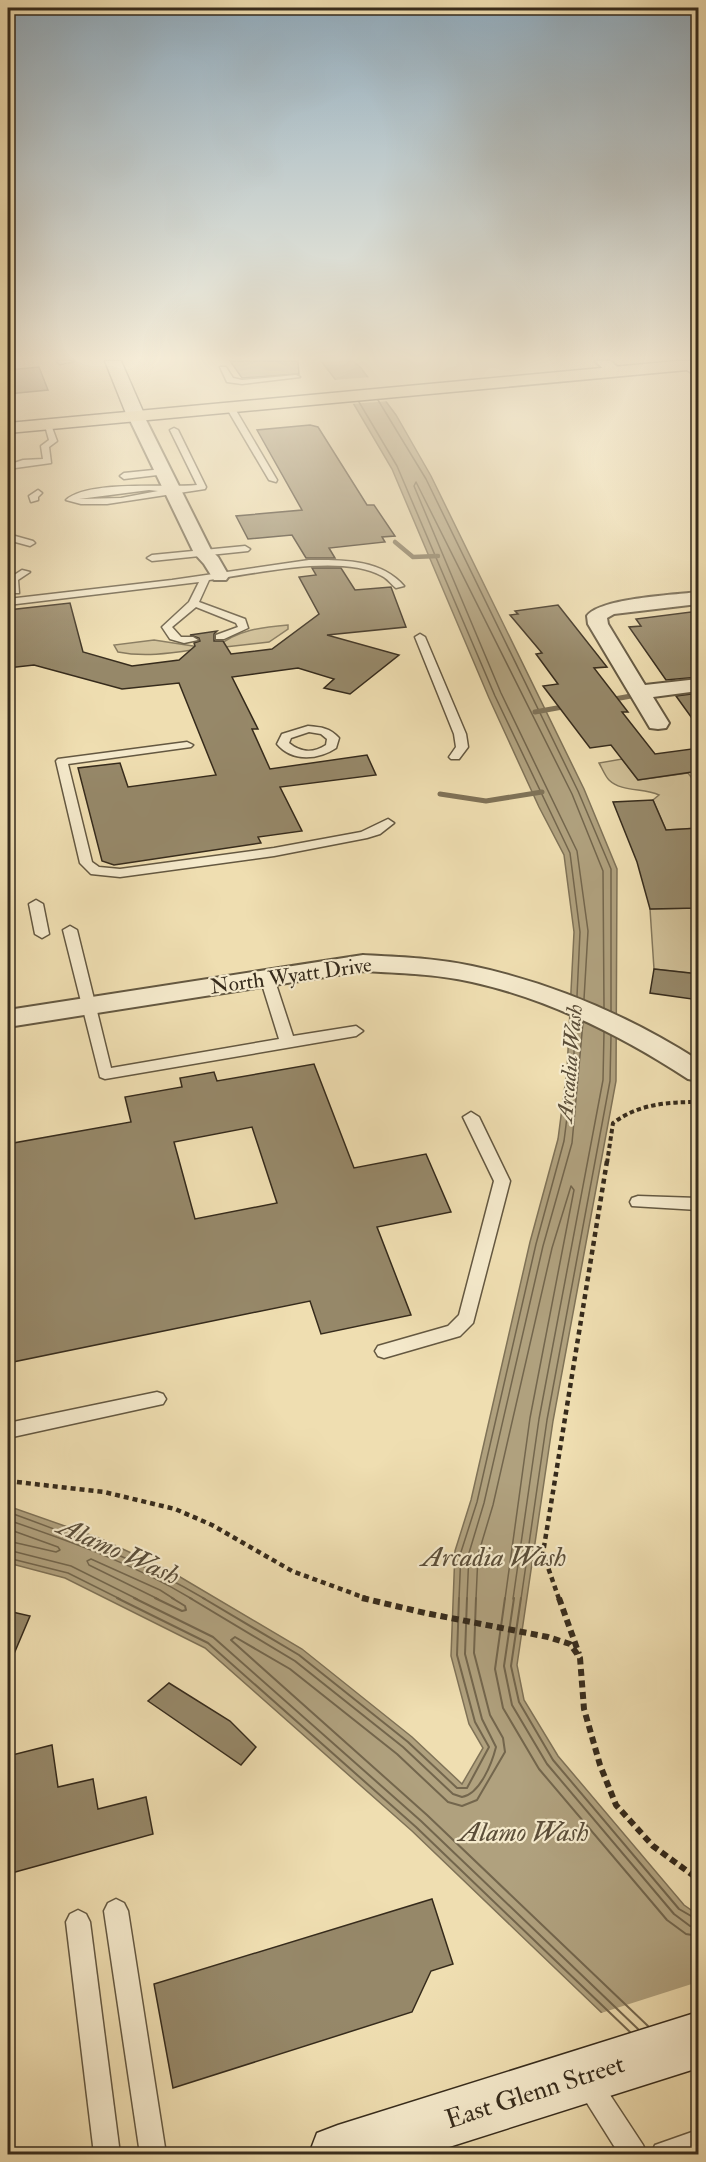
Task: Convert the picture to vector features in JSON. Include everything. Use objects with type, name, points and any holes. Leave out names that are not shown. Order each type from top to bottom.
[{"type":"street","points":[[158,462],[203,553],[198,560],[213,576]]},
{"type":"street","points":[[658,723],[642,693],[598,624],[597,616],[609,609],[699,598]]},
{"type":"street","points":[[642,693],[699,685]]},
{"type":"street","name":"North Wyatt Drive","points":[[8,1019],[363,963],[416,966],[472,974],[556,999],[632,1035],[699,1072]]},
{"type":"street","name":"East Glenn Street","points":[[338,2154],[422,2142],[596,2073],[699,2040]]},
{"type":"lane","points":[[11,467],[37,462]]},
{"type":"lane","points":[[172,490],[149,487],[79,495],[70,500],[83,503],[94,502],[202,487],[190,462]]},
{"type":"lane","points":[[262,462],[273,480]]},
{"type":"lane","points":[[124,476],[163,472]]},
{"type":"lane","points":[[8,537],[30,543]]},
{"type":"lane","points":[[152,558],[244,549]]},
{"type":"lane","points":[[8,603],[172,584],[309,563],[342,563],[370,568],[387,574],[399,586]]},
{"type":"lane","points":[[16,591],[13,579],[25,572]]},
{"type":"lane","points":[[193,640],[174,638],[167,627],[173,618],[194,603],[198,590],[213,576]]},
{"type":"lane","points":[[194,603],[241,621],[243,628],[220,636]]},
{"type":"lane","points":[[420,637],[460,734],[462,747],[455,758]]},
{"type":"lane","points":[[188,745],[62,761],[86,863],[96,871],[120,873],[274,852],[376,831],[388,824]]},
{"type":"lane","points":[[36,904],[42,934]]},
{"type":"lane","points":[[70,930],[105,1074],[356,1031]]},
{"type":"lane","points":[[267,978],[287,1042]]},
{"type":"lane","points":[[384,1351],[454,1331],[467,1318],[502,1181],[471,1117]]},
{"type":"lane","points":[[638,1202],[699,1204]]},
{"type":"lane","points":[[8,1431],[157,1399]]},
{"type":"lane","points":[[116,1911],[153,2154]]},
{"type":"lane","points":[[78,1922],[107,2154]]},
{"type":"lane","points":[[596,2073],[634,2154]]},
{"type":"lane","points":[[664,2154],[692,2145],[699,2152]]},
{"type":"path","points":[[699,1102],[648,1106],[627,1111],[613,1123],[543,1553],[549,1580],[574,1632],[580,1658],[584,1709],[600,1765],[616,1805],[653,1846],[699,1879]]},
{"type":"path","points":[[8,1481],[76,1488],[151,1501],[200,1519],[305,1578],[395,1606],[548,1637],[570,1644],[580,1658]]},
{"type":"shaded area","points":[[288,625],[288,629],[269,642],[216,648],[241,633],[259,628]]},
{"type":"shaded area","points":[[154,640],[206,648],[162,654],[129,654],[118,652],[114,645]]},
{"type":"shaded area","points":[[622,759],[638,780],[688,773],[698,786],[698,803],[696,804],[698,828],[666,830],[653,800],[659,795],[626,788],[609,780],[599,763]]},
{"type":"shaded area","points":[[698,877],[698,974],[654,969],[650,909],[694,908]]},
{"type":"water","points":[[388,462],[423,462],[431,476],[584,789],[617,869],[616,1081],[553,1421],[517,1665],[524,1700],[558,1756],[684,1905],[698,1915],[698,2105],[412,1831],[205,1648],[65,1578],[8,1563],[8,1506],[99,1538],[170,1571],[302,1649],[412,1737],[462,1784],[483,1748],[469,1724],[451,1656],[455,1551],[471,1500],[530,1242],[558,1139],[567,1070],[574,932],[564,855],[539,807],[489,698]]},
{"type":"pier","points":[[698,1982],[698,2108],[598,2014]]},
{"type":"building","points":[[275,462],[340,462],[367,505],[374,505],[395,536],[382,537],[385,542],[329,548],[335,558],[306,558],[292,535],[248,539],[236,516],[302,510]]},
{"type":"building","points":[[312,568],[341,568],[355,590],[391,587],[406,627],[327,635],[399,655],[350,694],[324,688],[334,679],[298,668],[232,677],[258,729],[252,729],[270,769],[367,755],[376,775],[280,787],[302,831],[258,837],[261,843],[114,865],[102,861],[78,768],[120,763],[128,787],[216,775],[179,683],[122,689],[34,665],[8,668],[8,610],[70,603],[83,652],[132,666],[179,660],[195,646],[194,643],[200,641],[199,638],[190,635],[217,631],[214,634],[214,641],[223,641],[231,654],[272,649],[319,614],[299,577],[316,575]]},
{"type":"building","points":[[558,605],[607,667],[594,668],[628,712],[622,712],[655,754],[699,748],[699,771],[638,780],[611,745],[590,748],[543,686],[558,684],[536,654],[542,653],[510,615],[518,614],[515,611]]},
{"type":"building","points":[[691,612],[699,624],[699,677],[666,680],[629,627],[641,626],[636,619]]},
{"type":"building","points":[[699,693],[699,728],[676,696]]},
{"type":"building","points":[[653,800],[666,830],[699,828],[699,908],[650,909],[637,862],[613,802]]},
{"type":"building","points":[[654,969],[699,974],[699,1000],[650,993]]},
{"type":"building","points":[[314,1064],[354,1168],[426,1154],[451,1212],[377,1227],[411,1315],[321,1334],[310,1301],[8,1363],[8,1144],[131,1122],[125,1097],[182,1087],[180,1078],[214,1072],[217,1081]],"holes":[[[252,1127],[277,1203],[195,1219],[174,1142]]]},
{"type":"building","points":[[8,1611],[30,1616],[8,1668]]},
{"type":"building","points":[[169,1683],[230,1721],[256,1747],[241,1765],[148,1701]]},
{"type":"building","points":[[52,1745],[58,1787],[93,1779],[98,1809],[146,1797],[153,1834],[8,1874],[8,1756]]},
{"type":"building","points":[[432,1899],[453,1964],[431,1971],[412,2012],[173,2088],[154,1984]]},
{"type":"waterway","points":[[395,542],[413,557],[438,556]]},
{"type":"waterway","points":[[609,700],[631,696]]},
{"type":"waterway","points":[[535,712],[568,706]]},
{"type":"waterway","points":[[440,794],[486,801],[542,792]]},
{"type":"water label","name":"Arcadia Wash","points":[[570,1063]]},
{"type":"water label","name":"Alamo Wash","points":[[119,1551]]},
{"type":"water label","name":"Arcadia Wash","points":[[494,1557]]},
{"type":"water label","name":"Alamo Wash","points":[[524,1832]]}]
